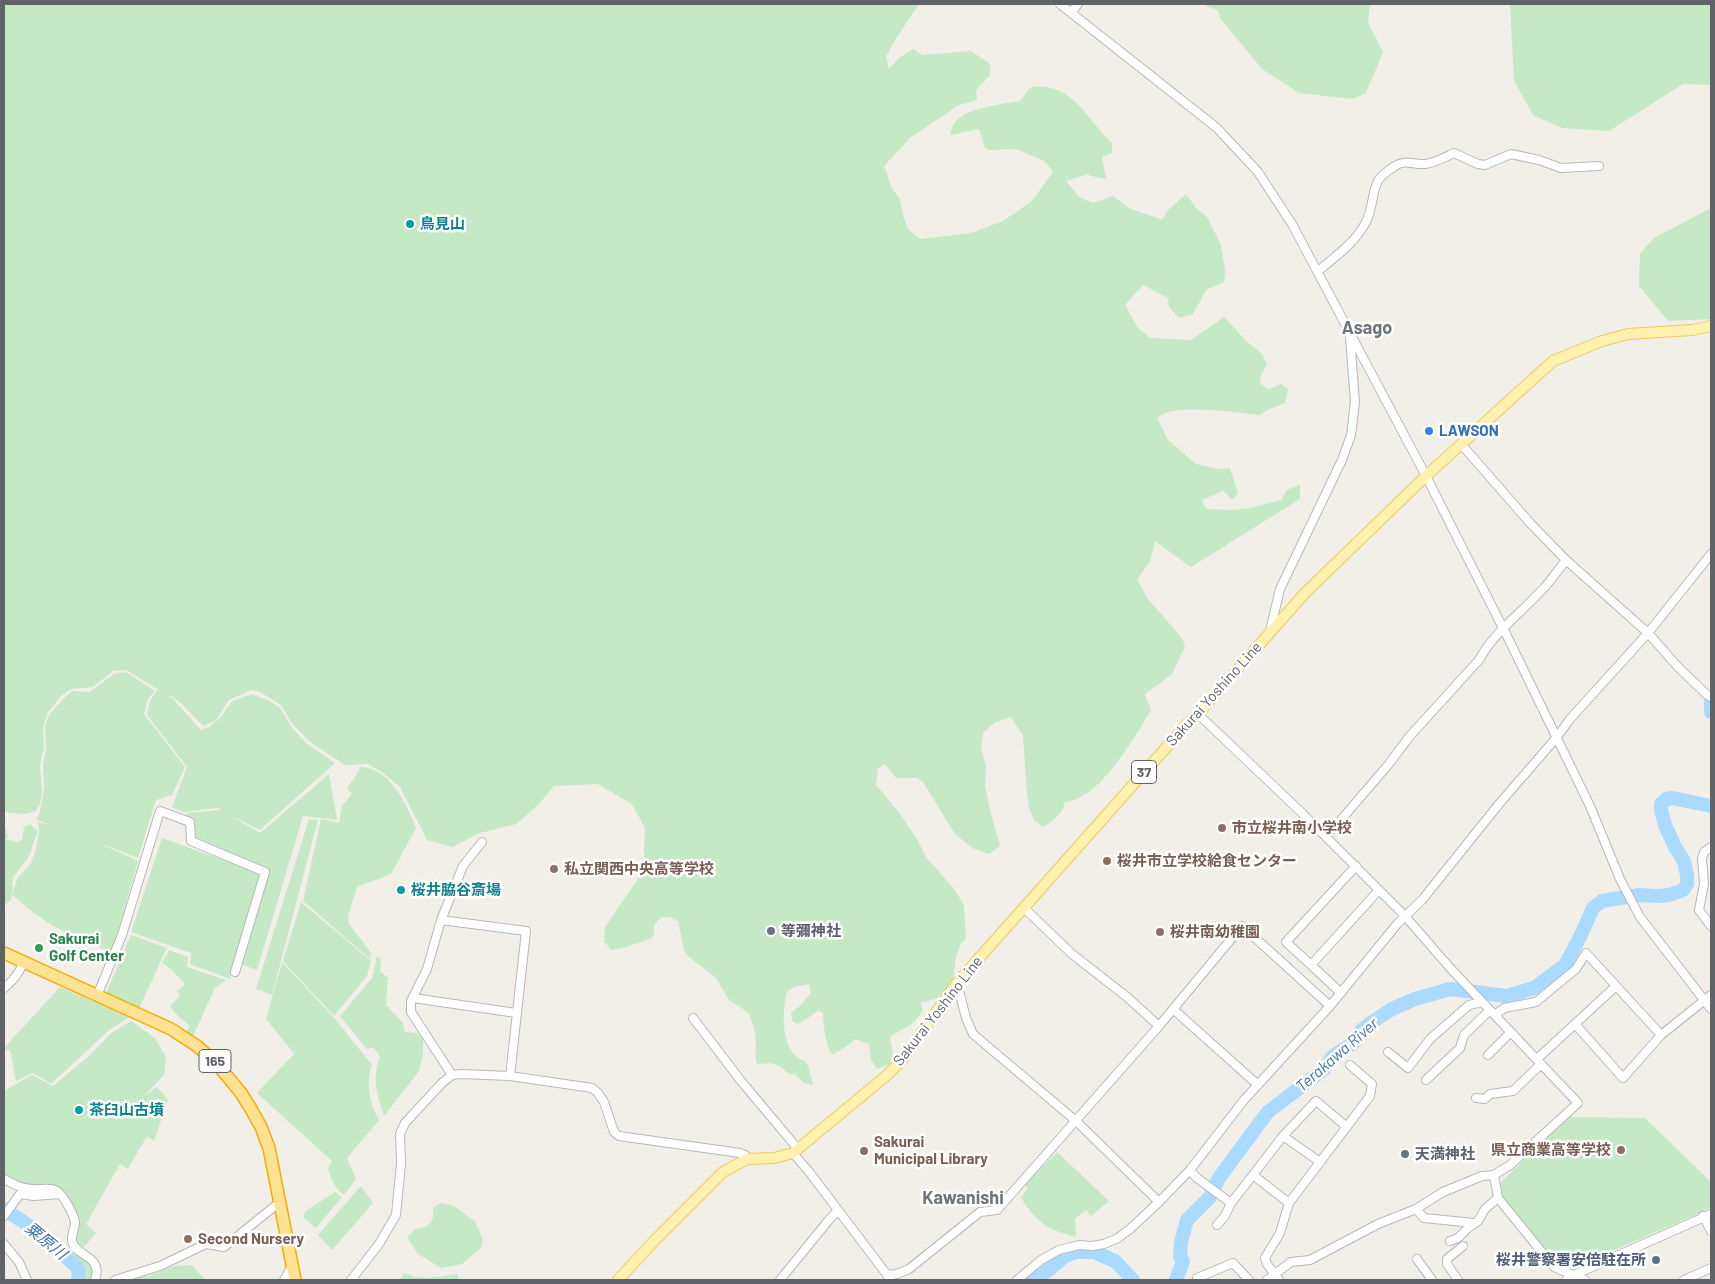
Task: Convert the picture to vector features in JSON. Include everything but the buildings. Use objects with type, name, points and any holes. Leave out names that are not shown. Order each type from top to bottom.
[{"type":"highway","name":"165","points":[[4,953],[171,1029],[197,1046],[217,1064],[241,1093],[261,1127],[269,1148],[295,1280]]},
{"type":"main road","name":"Sakurai Yoshino Line","points":[[618,1280],[723,1172],[747,1159],[774,1158],[795,1151],[886,1076],[902,1060],[957,982],[1305,593],[1426,476],[1462,445],[1529,381],[1554,361],[1602,341],[1628,334],[1692,330],[1711,326]]},
{"type":"street","points":[[1060,4],[1217,128],[1258,172],[1292,224],[1426,476],[1557,736],[1590,806],[1620,878],[1640,917],[1711,1009]]},
{"type":"street","points":[[1071,13],[1078,4]]},
{"type":"street","points":[[1318,271],[1345,250],[1355,239],[1366,223],[1372,209],[1377,182],[1383,175],[1404,161],[1425,164],[1454,153],[1478,164],[1485,165],[1511,154],[1539,160],[1561,168],[1599,166]]},
{"type":"street","points":[[1269,633],[1280,589],[1342,460],[1350,435],[1355,393],[1349,333]]},
{"type":"street","points":[[1462,445],[1530,523],[1566,560],[1648,633],[1678,667],[1709,696]]},
{"type":"street","points":[[1017,1280],[1041,1260],[1059,1250],[1079,1245],[1092,1246],[1104,1244],[1118,1238],[1159,1202],[1190,1170],[1258,1085],[1330,1006],[1405,916],[1422,900],[1499,804],[1570,719],[1648,633],[1711,554]]},
{"type":"street","points":[[1324,834],[1337,824],[1388,765],[1409,737],[1479,660],[1482,653],[1503,629],[1546,586],[1566,560]]},
{"type":"street","points":[[1198,714],[1324,834],[1405,916],[1482,1002],[1578,1103],[1510,1165],[1494,1175],[1482,1176],[1443,1192],[1416,1209],[1378,1224],[1310,1260],[1291,1262],[1277,1277],[1267,1280]]},
{"type":"street","points":[[97,996],[122,935],[160,811],[190,822],[191,841],[264,872],[236,972]]},
{"type":"street","points":[[452,1075],[411,1012],[411,1001],[427,969],[441,920],[463,866],[482,842]]},
{"type":"street","points":[[1711,847],[1704,852],[1702,860],[1704,884],[1699,910],[1711,926]]},
{"type":"street","points":[[1341,993],[1286,942],[1356,866]]},
{"type":"street","points":[[1311,965],[1379,890]]},
{"type":"street","points":[[1023,906],[1072,954],[1127,997],[1159,1026]]},
{"type":"street","points":[[441,920],[526,931],[510,1076]]},
{"type":"street","points":[[693,1018],[889,1278],[909,1269],[980,1212],[997,1210],[1159,1026],[1242,926],[1330,1006]]},
{"type":"street","points":[[1426,1080],[1460,1048],[1464,1035],[1492,1012],[1536,1002],[1576,969],[1586,953],[1661,1035]]},
{"type":"street","points":[[4,988],[13,981],[21,970],[23,963]]},
{"type":"street","points":[[957,982],[966,1018],[973,1034],[1076,1121],[1159,1202]]},
{"type":"street","points":[[1476,1098],[1485,1099],[1490,1094],[1513,1091],[1574,1024],[1616,986]]},
{"type":"street","points":[[1574,1024],[1622,1078],[1661,1035],[1711,995]]},
{"type":"street","points":[[412,998],[516,1014]]},
{"type":"street","points":[[1388,1052],[1408,1068],[1430,1039],[1469,1005],[1482,1002]]},
{"type":"street","points":[[1173,1009],[1258,1085]]},
{"type":"street","points":[[1488,1054],[1511,1032]]},
{"type":"street","points":[[1277,1277],[1265,1258],[1280,1233],[1289,1203],[1370,1096],[1372,1084],[1350,1065]]},
{"type":"street","points":[[351,1280],[379,1244],[396,1214],[401,1164],[400,1134],[404,1123],[452,1075],[510,1076],[592,1088],[601,1098],[614,1132],[619,1136],[740,1153],[745,1155],[747,1159]]},
{"type":"street","points":[[1217,1225],[1225,1216],[1231,1203],[1283,1136],[1316,1101],[1346,1127]]},
{"type":"street","points":[[1283,1136],[1320,1162]]},
{"type":"street","points":[[1190,1170],[1231,1203]]},
{"type":"street","points":[[1253,1175],[1289,1203]]},
{"type":"street","points":[[1494,1175],[1498,1198],[1554,1267],[1584,1280]]},
{"type":"street","points":[[4,1179],[32,1190],[55,1189],[60,1194],[75,1222],[72,1240],[74,1246],[90,1257],[95,1265],[97,1275],[95,1280]]},
{"type":"street","points":[[6,1212],[20,1194],[34,1196],[60,1194]]},
{"type":"street","points":[[1450,1241],[1458,1238],[1475,1223],[1485,1209],[1498,1198]]},
{"type":"street","points":[[115,1280],[160,1266],[206,1244],[224,1247],[280,1202]]},
{"type":"street","points":[[1416,1209],[1424,1218],[1475,1223]]},
{"type":"street","points":[[780,1280],[838,1210]]},
{"type":"street","points":[[1566,1280],[1707,1215],[1711,1231]]},
{"type":"street","points":[[4,1244],[19,1262],[27,1280]]},
{"type":"street","points":[[1458,1280],[1447,1259],[1463,1246]]},
{"type":"street","points":[[1416,1259],[1432,1280]]},
{"type":"street","points":[[1197,1278],[1233,1263],[1249,1280]]},
{"type":"street","points":[[284,1280],[292,1266]]},
{"type":"street","points":[[1684,1280],[1711,1268]]},
{"type":"green space","points":[[4,4],[919,4],[886,56],[889,69],[899,58],[913,49],[923,55],[971,51],[990,64],[990,75],[976,90],[977,100],[959,105],[911,137],[884,166],[892,188],[900,200],[904,219],[909,230],[920,239],[971,233],[1003,221],[1032,201],[1053,172],[1045,161],[1016,149],[990,150],[985,148],[979,129],[950,135],[952,128],[959,119],[974,110],[1020,101],[1031,87],[1045,87],[1057,90],[1068,96],[1078,104],[1112,143],[1112,153],[1102,157],[1106,179],[1088,174],[1066,181],[1079,197],[1093,203],[1113,196],[1129,208],[1162,220],[1168,210],[1186,194],[1196,208],[1207,217],[1221,245],[1225,271],[1224,282],[1206,290],[1193,314],[1179,318],[1169,307],[1168,298],[1143,285],[1125,305],[1138,328],[1150,338],[1191,340],[1224,317],[1247,342],[1262,354],[1267,364],[1261,375],[1260,384],[1269,389],[1281,384],[1288,389],[1285,403],[1260,415],[1191,409],[1165,413],[1157,418],[1168,440],[1196,464],[1218,469],[1230,468],[1238,493],[1233,500],[1223,491],[1202,500],[1206,509],[1233,510],[1250,508],[1281,500],[1287,490],[1300,485],[1300,499],[1191,567],[1155,541],[1150,562],[1137,579],[1148,599],[1182,638],[1185,646],[1172,674],[1145,694],[1151,710],[1115,765],[1091,791],[1078,799],[1065,802],[1060,814],[1043,827],[1034,820],[1029,808],[1023,736],[1011,717],[994,723],[983,733],[981,748],[986,766],[985,786],[1000,846],[989,854],[974,849],[955,834],[923,782],[917,778],[896,778],[885,764],[878,768],[876,785],[898,811],[917,839],[926,857],[954,889],[964,905],[966,939],[961,943],[956,956],[953,981],[950,986],[937,998],[921,1003],[923,1009],[915,1021],[890,1038],[893,1053],[890,1064],[877,1069],[871,1059],[869,1044],[855,1039],[832,1055],[826,1040],[823,1014],[819,1010],[800,1023],[797,1024],[792,1021],[791,1013],[811,993],[809,984],[794,987],[787,992],[784,1021],[787,1042],[797,1057],[805,1061],[813,1085],[804,1083],[796,1075],[788,1073],[781,1067],[771,1063],[757,1064],[755,1032],[749,1013],[729,1000],[716,978],[689,957],[684,950],[678,921],[670,917],[661,917],[654,925],[652,938],[611,950],[604,941],[605,927],[638,879],[645,862],[645,828],[632,804],[598,784],[554,786],[538,805],[516,824],[480,833],[452,847],[427,840],[400,787],[383,773],[368,764],[345,765],[310,742],[291,722],[281,705],[260,692],[251,690],[229,700],[216,720],[204,726],[181,703],[166,695],[173,699],[201,730],[209,727],[221,717],[232,701],[252,694],[268,700],[280,708],[292,728],[306,743],[335,763],[260,830],[227,814],[260,833],[329,774],[337,820],[303,816],[257,970],[238,963],[252,902],[230,979],[190,964],[191,953],[131,932],[162,838],[259,873],[196,842],[186,813],[221,810],[217,808],[184,812],[172,807],[187,767],[147,715],[150,701],[157,690],[159,690],[126,670],[113,671],[93,687],[71,689],[62,695],[48,712],[43,727],[44,748],[40,765],[42,791],[40,804],[36,811],[24,814],[4,812]]},
{"type":"green space","points":[[1204,4],[1370,4],[1368,23],[1383,52],[1366,93],[1353,99],[1299,93],[1262,69],[1220,18],[1218,10]]},
{"type":"green space","points":[[1510,4],[1711,4],[1711,85],[1683,84],[1609,131],[1562,128],[1533,115],[1514,81]]},
{"type":"green space","points":[[1711,208],[1711,319],[1668,321],[1639,286],[1640,254],[1654,238]]},
{"type":"green space","points":[[126,672],[155,691],[148,699],[144,714],[185,767],[172,795],[156,800],[138,858],[94,841],[138,861],[112,952],[59,929],[34,913],[12,894],[18,877],[30,865],[35,853],[39,832],[38,822],[50,825],[36,819],[40,812],[44,790],[45,726],[49,715],[72,691],[90,692],[114,674]]},
{"type":"green space","points":[[359,767],[380,773],[388,780],[402,798],[416,828],[391,874],[357,887],[348,915],[349,924],[371,953],[370,959],[303,901],[321,819],[339,823],[342,806],[352,794],[347,788],[359,771]]},
{"type":"green space","points":[[309,819],[318,820],[272,995],[256,989]]},
{"type":"green space","points":[[4,822],[8,837],[5,839],[17,842],[22,840],[24,827],[30,824],[38,831],[28,858],[13,877],[11,900],[4,905]]},
{"type":"green space","points":[[301,902],[371,961],[367,976],[334,1016],[283,961]]},
{"type":"green space","points":[[131,935],[167,948],[139,1008],[106,993]]},
{"type":"green space","points":[[169,950],[188,957],[187,967],[226,980],[215,988],[193,1036],[186,1031],[190,1026],[170,1006],[180,996],[177,991],[185,984],[171,969],[162,963]]},
{"type":"green space","points":[[377,956],[381,959],[380,971],[388,978],[386,1005],[403,1023],[405,1032],[417,1033],[423,1039],[423,1054],[419,1071],[384,1116],[376,1080],[380,1056],[373,1047],[367,1049],[340,1016],[372,978]]},
{"type":"green space","points":[[282,962],[335,1019],[372,1065],[369,1093],[379,1120],[347,1158],[356,1179],[344,1195],[336,1187],[329,1173],[328,1169],[332,1161],[257,1093],[294,1054],[266,1019]]},
{"type":"green space","points":[[60,987],[129,1017],[108,1031],[51,1084],[33,1073],[16,1081],[10,1050],[4,1050],[4,1048]]},
{"type":"green space","points":[[131,1021],[155,1038],[166,1057],[164,1075],[143,1097],[157,1087],[168,1100],[154,1141],[147,1136],[128,1169],[120,1164],[86,1224],[96,1233],[82,1249],[75,1243],[77,1220],[61,1192],[40,1198],[16,1190],[4,1175],[4,1091],[32,1075],[53,1086],[90,1055],[111,1033]]},
{"type":"green space","name":"県立商業高等学校","points":[[1569,1117],[1645,1118],[1711,1182],[1711,1208],[1582,1264],[1572,1264],[1559,1259],[1555,1261],[1546,1254],[1496,1191],[1499,1184]]},
{"type":"green space","points":[[1057,1152],[1109,1201],[1091,1216],[1086,1210],[1075,1219],[1076,1237],[1057,1231],[1044,1224],[1032,1213],[1021,1198],[1028,1188],[1025,1184]]},
{"type":"green space","points":[[361,1186],[373,1203],[332,1250],[318,1235]]},
{"type":"green space","points":[[335,1192],[342,1197],[316,1228],[303,1217],[306,1211]]},
{"type":"green space","points":[[440,1203],[456,1207],[475,1221],[483,1240],[481,1248],[462,1264],[441,1268],[418,1254],[407,1237],[415,1229],[427,1226],[432,1221],[433,1208]]},
{"type":"green space","points":[[67,1249],[78,1253],[87,1260],[93,1269],[93,1280],[81,1280],[80,1268],[66,1253]]},
{"type":"green space","points":[[192,1265],[205,1280],[123,1280],[148,1276],[175,1266]]},
{"type":"green space","points":[[405,1273],[424,1278],[457,1274],[459,1280],[399,1280]]},
{"type":"waterway","name":"Terakawa River","points":[[1711,698],[1711,712]]},
{"type":"waterway","name":"Terakawa River","points":[[1176,1280],[1183,1261],[1180,1256],[1181,1242],[1187,1220],[1210,1197],[1219,1178],[1268,1112],[1324,1069],[1332,1057],[1356,1041],[1361,1031],[1369,1024],[1392,1009],[1415,999],[1450,989],[1507,996],[1534,988],[1565,965],[1593,908],[1602,901],[1639,895],[1669,895],[1683,890],[1687,884],[1684,861],[1665,825],[1661,804],[1666,799],[1672,798],[1711,806]]},
{"type":"waterway","name":"粟原川","points":[[4,1209],[34,1229],[76,1266],[79,1272],[78,1280]]},
{"type":"waterway","name":"Terakawa River","points":[[1033,1280],[1065,1256],[1076,1252],[1094,1252],[1115,1261],[1133,1280]]},
{"type":"place","name":"鳥見山","points":[[410,224]]},
{"type":"place","name":"LAWSON","points":[[1429,431]]},
{"type":"place","name":"市立桜井南小学校","points":[[1222,828]]},
{"type":"place","name":"桜井市立学校給食センター","points":[[1107,861]]},
{"type":"place","name":"私立関西中央高等学校","points":[[554,869]]},
{"type":"place","name":"桜井脇谷斎場","points":[[401,890]]},
{"type":"place","name":"等彌神社","points":[[771,931]]},
{"type":"place","name":"桜井南幼稚園","points":[[1160,932]]},
{"type":"place","name":"Sakurai Golf Center","points":[[39,948]]},
{"type":"place","name":"茶臼山古墳","points":[[79,1110]]},
{"type":"place","name":"県立商業高等学校","points":[[1621,1150]]},
{"type":"place","name":"Sakurai Municipal Library","points":[[864,1151]]},
{"type":"place","name":"天満神社","points":[[1405,1154]]},
{"type":"place","name":"Second Nursery","points":[[188,1239]]},
{"type":"place","name":"桜井警察署安倍駐在所","points":[[1656,1260]]},
{"type":"district","name":"Asago","points":[[1367,328]]},
{"type":"district","name":"Kawanishi","points":[[963,1198]]}]
